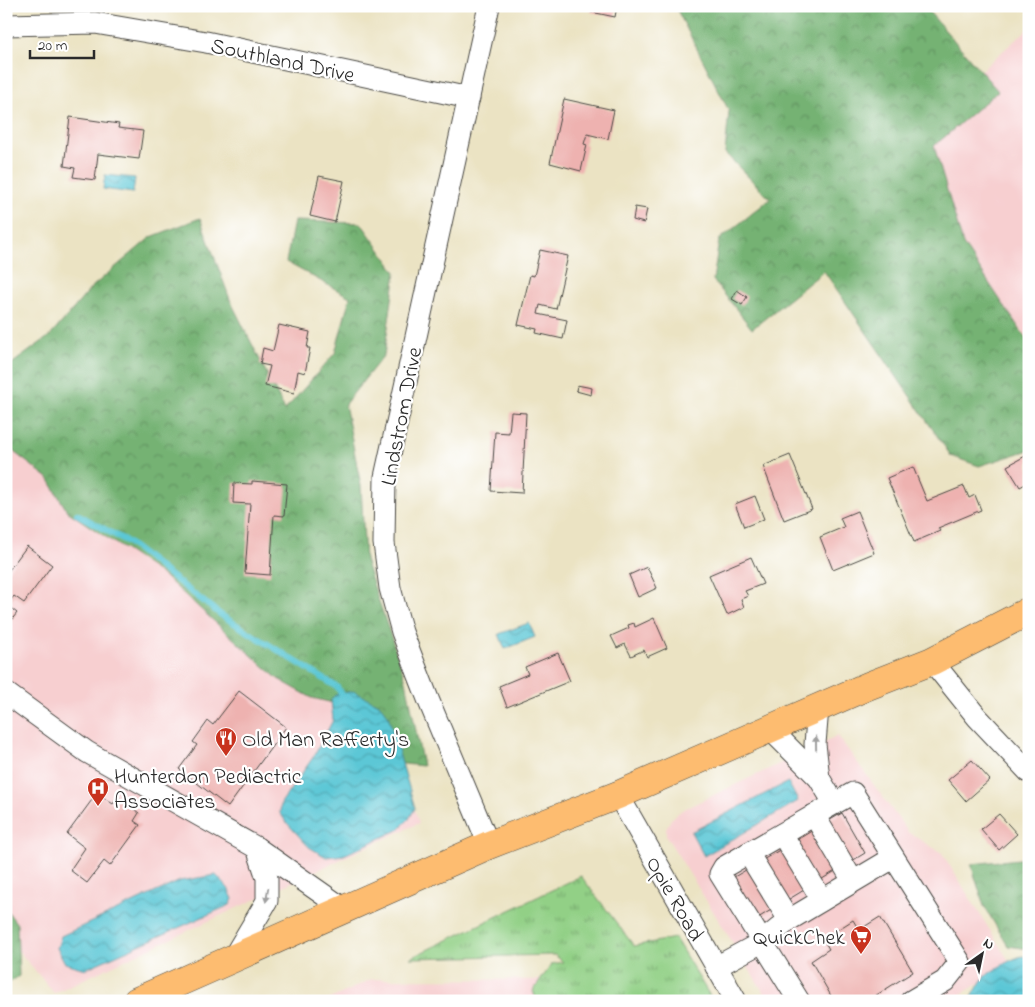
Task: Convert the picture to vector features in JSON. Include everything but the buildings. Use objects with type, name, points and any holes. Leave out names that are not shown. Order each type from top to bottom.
[{"type":"highway","points":[[137,1001],[489,845],[618,795],[818,708],[932,661],[1029,611]]},
{"type":"street","name":"Lindstrom Drive","points":[[489,6],[385,478],[384,543],[390,588],[402,632],[489,845]]},
{"type":"street","name":"Southland Drive","points":[[6,25],[95,23],[206,42],[469,98]]},
{"type":"street","points":[[932,661],[977,717],[1029,772]]},
{"type":"street","points":[[6,693],[87,752],[257,848],[344,909]]},
{"type":"street","points":[[818,708],[815,744],[819,778]]},
{"type":"street","points":[[770,729],[819,778],[834,804]]},
{"type":"street","points":[[798,1001],[720,874],[724,867],[853,793],[960,962],[945,981],[911,1001]]},
{"type":"street","name":"Opie Road","points":[[618,795],[736,1001]]},
{"type":"street","points":[[814,815],[853,881]]},
{"type":"street","points":[[782,834],[822,900]]},
{"type":"street","points":[[233,958],[267,901],[267,878],[257,848]]},
{"type":"street","points":[[748,853],[789,920]]},
{"type":"street","points":[[716,967],[762,942],[789,920],[893,858]]},
{"type":"shaded area","points":[[1029,28],[1029,340],[888,152]]},
{"type":"shaded area","points":[[6,419],[389,728],[419,823],[54,993],[6,936]]},
{"type":"shaded area","points":[[838,736],[909,833],[942,853],[1011,964],[950,1001],[769,1001],[666,836],[666,828],[671,819],[682,810]]},
{"type":"shaded area","points":[[372,979],[574,980],[574,1001],[326,1001]]},
{"type":"green space","points":[[675,6],[924,6],[998,91],[934,146],[963,244],[1029,343],[1029,450],[979,466],[951,456],[824,271],[752,329],[713,280],[719,240],[770,199],[725,153],[729,111]]},
{"type":"green space","points":[[200,218],[231,302],[285,410],[335,353],[350,297],[286,262],[294,221],[361,223],[396,272],[384,355],[345,404],[361,486],[365,560],[406,681],[423,766],[395,763],[358,709],[312,698],[278,679],[164,576],[67,511],[48,478],[6,446],[6,368],[51,335],[92,287],[151,237]]},
{"type":"green space","points":[[1029,858],[1029,949],[1008,946],[984,906],[971,864]]},
{"type":"green space","points":[[581,876],[634,946],[675,938],[713,1001],[540,1001],[536,999],[533,991],[552,964],[563,962],[555,955],[410,958]]},
{"type":"green space","points":[[6,909],[17,924],[19,976],[6,985]]},
{"type":"water","points":[[105,175],[135,178],[133,193],[103,189]]},
{"type":"water","points":[[529,623],[535,637],[505,649],[499,634]]},
{"type":"water","points":[[353,691],[379,704],[388,715],[415,808],[409,819],[398,830],[344,855],[326,857],[309,847],[287,823],[280,813],[281,803],[314,756],[333,720],[331,700],[335,695]]},
{"type":"water","points":[[788,782],[798,801],[704,856],[691,832]]},
{"type":"water","points":[[216,875],[228,888],[233,899],[230,905],[85,969],[65,963],[57,948],[61,936],[180,881]]},
{"type":"water","points":[[1023,956],[1029,958],[1029,1001],[969,1001],[985,977],[995,969]]},
{"type":"waterway","points":[[77,514],[126,541],[221,615],[337,687],[345,700]]},
{"type":"place","name":"Old Man Rafferty's","points":[[226,757]]},
{"type":"place","name":"Hunterdon Pediactric Associates","points":[[98,807]]},
{"type":"place","name":"QuickChek","points":[[861,955]]}]
